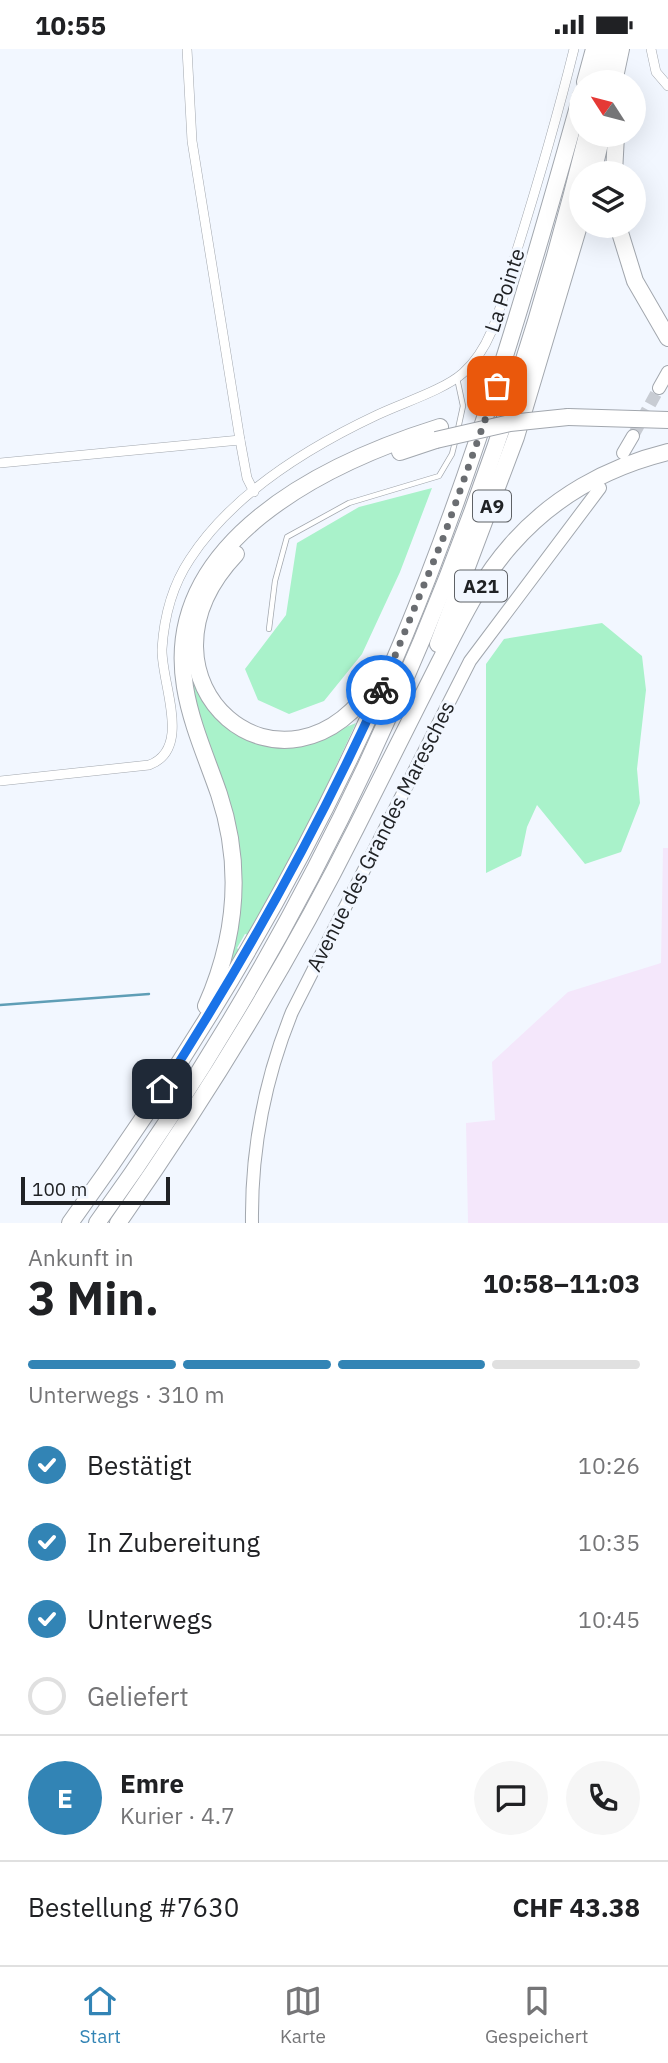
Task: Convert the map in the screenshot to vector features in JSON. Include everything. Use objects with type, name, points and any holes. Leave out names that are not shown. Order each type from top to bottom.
[{"type":"highway","points":[[588,70],[594,49]]},
{"type":"highway","points":[[602,70],[606,49]]},
{"type":"highway","points":[[617,70],[623,49]]},
{"type":"highway","points":[[622,70],[623,49]]},
{"type":"highway","name":"A21","points":[[438,434],[326,487],[276,519],[242,547],[218,576],[201,609],[195,640],[199,677],[218,710],[243,730],[276,739],[310,736],[344,719],[363,699],[382,672],[416,608],[497,386],[569,137]]},
{"type":"highway","name":"A9","points":[[97,1223],[179,1103],[257,974],[316,869],[386,725],[452,571],[502,433],[546,291],[584,147]]},
{"type":"highway","name":"A9","points":[[118,1223],[187,1122],[247,1025],[330,878],[377,784],[442,633],[500,484],[548,336],[576,238]]},
{"type":"highway","points":[[622,238],[635,281],[668,338]]},
{"type":"highway","name":"A21","points":[[162,1089],[212,994],[227,948],[234,904],[234,864],[228,828],[194,722],[184,680],[184,631],[195,595],[222,553],[276,506],[354,460],[438,434],[570,411],[668,409]]},
{"type":"highway","name":"A21","points":[[570,411],[668,420]]},
{"type":"highway","name":"A21","points":[[377,784],[467,610],[509,547],[547,510],[585,485],[618,468],[668,452]]},
{"type":"highway","points":[[70,1223],[162,1089],[242,962],[299,859],[366,723],[416,608]]},
{"type":"main road","points":[[659,388],[668,372]]},
{"type":"main road","points":[[623,453],[633,436]]},
{"type":"main road","name":"Avenue des Grandes Maresches","points":[[252,1223],[253,1173],[260,1112],[271,1070],[292,1012],[470,661],[600,488]]},
{"type":"street","points":[[187,49],[192,141],[240,440],[247,478],[254,492]]},
{"type":"street","name":"La Pointe","points":[[0,781],[149,765],[164,754],[172,737],[162,652],[171,597],[184,568],[202,541],[254,492],[328,440],[457,379],[478,356],[489,336],[543,166],[575,49]]},
{"type":"street","points":[[651,49],[656,72],[668,86]]},
{"type":"street","points":[[0,463],[240,440]]},
{"type":"lane","points":[[269,629],[275,581],[287,537],[349,503],[439,476],[452,454],[463,406],[457,379]]},
{"type":"shaded area","points":[[663,848],[668,848],[668,1223],[468,1223],[466,1123],[495,1120],[492,1062],[568,992],[661,963]]},
{"type":"green space","points":[[432,488],[400,572],[362,654],[324,701],[289,714],[258,700],[245,669],[286,615],[297,543],[359,507]]},
{"type":"green space","points":[[602,623],[642,656],[646,690],[637,769],[640,803],[621,852],[585,864],[537,805],[527,827],[521,856],[486,873],[486,664],[504,639]]},
{"type":"green space","points":[[191,670],[198,689],[221,720],[306,743],[356,723],[316,809],[249,935],[245,934],[237,948],[241,952],[222,985],[238,914],[194,702]]},
{"type":"waterway","points":[[0,1005],[149,994]]},
{"type":"tunnel","points":[[633,436],[659,388]]},
{"type":"way so far","points":[[381,690],[444,536],[497,386]]},
{"type":"route","points":[[162,1089],[227,988],[283,890],[336,787],[381,690]]}]
